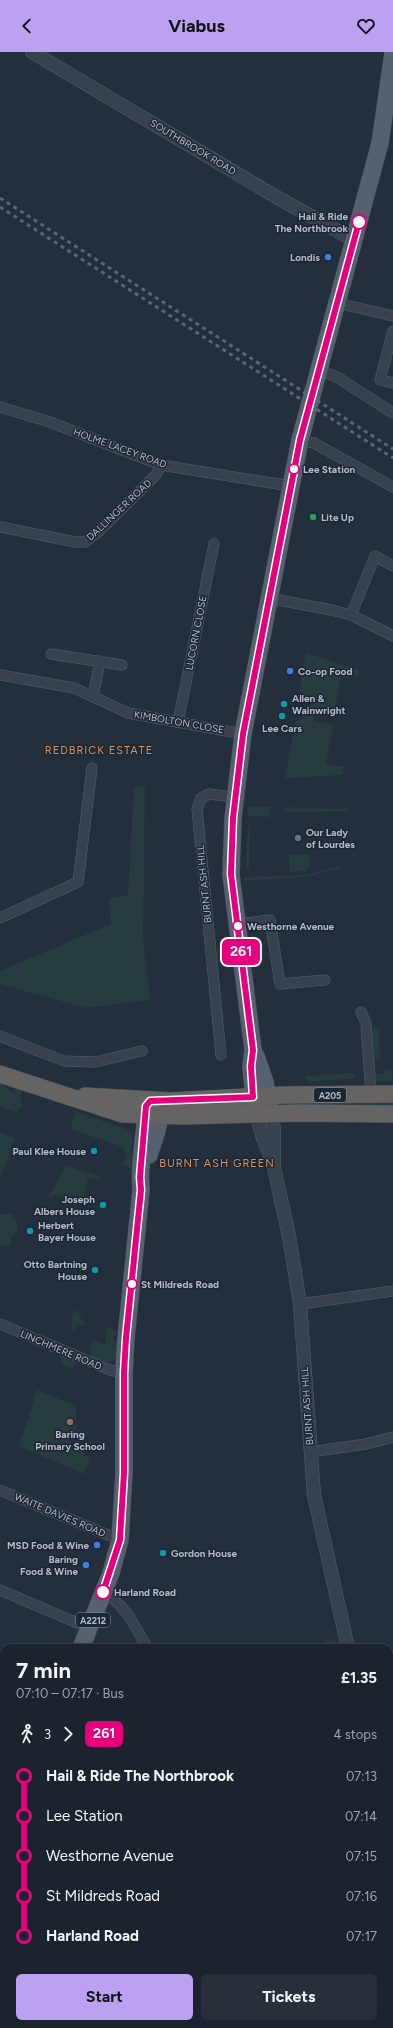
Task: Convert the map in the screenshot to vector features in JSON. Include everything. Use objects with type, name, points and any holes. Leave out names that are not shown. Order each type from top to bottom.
[{"type":"highway","name":"A205","points":[[0,1074],[122,1114],[152,1108],[260,1096],[393,1094]]},
{"type":"highway","name":"A205","points":[[64,1095],[152,1108],[263,1114],[393,1114]]},
{"type":"main road","name":"BURNT ASH HILL","points":[[263,1114],[260,1096],[261,1069],[253,1050],[231,874],[235,797],[243,734],[290,486],[318,370],[380,143],[388,123],[393,52]]},
{"type":"main road","name":"A2212","points":[[83,1644],[103,1592],[120,1540],[124,1473],[124,1373],[142,1152],[152,1108]]},
{"type":"main road","name":"A2212","points":[[140,1184],[158,1127],[152,1108]]},
{"type":"main road","name":"A2212","points":[[122,1114],[134,1126],[142,1152]]},
{"type":"street","name":"SOUTHBROOK ROAD","points":[[32,52],[283,201],[354,240]]},
{"type":"street","points":[[337,303],[393,316]]},
{"type":"street","points":[[393,331],[380,380],[393,383]]},
{"type":"street","points":[[318,370],[337,377],[393,413]]},
{"type":"street","name":"HOLME LACEY ROAD","points":[[0,407],[50,422],[161,465],[290,486]]},
{"type":"street","points":[[300,440],[314,444],[393,487]]},
{"type":"street","name":"DALLINGER ROAD","points":[[0,527],[76,542],[85,542],[96,534],[156,475],[161,465]]},
{"type":"street","name":"LUCORN CLOSE","points":[[178,722],[214,544]]},
{"type":"street","points":[[351,616],[375,556],[393,566]]},
{"type":"street","points":[[268,598],[331,610],[351,616],[393,636]]},
{"type":"street","points":[[51,654],[122,665]]},
{"type":"street","points":[[93,697],[100,661]]},
{"type":"street","name":"KIMBOLTON CLOSE","points":[[0,675],[74,688],[128,713],[243,734]]},
{"type":"street","points":[[0,918],[78,882],[92,768]]},
{"type":"street","name":"BURNT ASH HILL","points":[[221,1055],[197,809],[201,798],[209,794],[235,797]]},
{"type":"street","points":[[237,924],[270,920],[280,984],[325,980]]},
{"type":"street","points":[[361,1012],[366,1023],[371,1094]]},
{"type":"street","points":[[0,1036],[64,1061],[95,1062],[142,1051]]},
{"type":"street","name":"BURNT ASH HILL","points":[[263,1114],[265,1145],[273,1163],[289,1236],[300,1304],[314,1494],[347,1644]]},
{"type":"street","points":[[300,1304],[393,1291]]},
{"type":"street","name":"LINCHMERE ROAD","points":[[0,1324],[110,1370],[124,1373]]},
{"type":"street","points":[[310,1452],[366,1444],[393,1437]]},
{"type":"street","name":"WAITE DAVIES ROAD","points":[[0,1490],[120,1540]]},
{"type":"street","points":[[0,1590],[90,1628]]},
{"type":"street","points":[[103,1592],[116,1600],[127,1611],[145,1644]]},
{"type":"green space","points":[[306,653],[359,670],[358,677],[341,674],[334,716],[314,713],[313,721],[333,725],[326,764],[344,767],[343,775],[285,778],[295,722],[302,719],[304,708],[310,706],[311,697],[299,694]]},
{"type":"green space","points":[[134,786],[145,787],[143,938],[150,1000],[86,1008],[0,984],[0,971],[111,924],[109,898],[128,895]]},
{"type":"green space","points":[[248,806],[270,807],[270,817],[248,816]]},
{"type":"green space","points":[[283,807],[346,809],[349,811],[288,812]]},
{"type":"green space","points":[[248,825],[250,826],[249,869],[246,869]]},
{"type":"green space","points":[[289,854],[309,855],[310,866],[306,871],[289,872]]},
{"type":"green space","points":[[340,866],[340,868],[307,877],[244,881],[244,877],[306,875]]},
{"type":"green space","points":[[370,1029],[379,1029],[380,1060],[373,1061]]},
{"type":"green space","points":[[384,1069],[392,1071],[393,1086],[392,1081],[376,1081],[375,1074],[383,1074]]},
{"type":"green space","points":[[354,1073],[355,1078],[308,1082],[305,1076]]},
{"type":"green space","points":[[0,1077],[5,1087],[13,1093],[16,1088],[22,1090],[20,1099],[23,1107],[14,1112],[0,1106]]},
{"type":"green space","points":[[310,1100],[393,1100],[393,1105],[310,1105]]},
{"type":"green space","points":[[76,1112],[129,1130],[132,1138],[131,1168],[123,1165],[126,1156],[123,1147],[70,1129]]},
{"type":"green space","points":[[0,1133],[15,1138],[0,1180]]},
{"type":"green space","points":[[66,1166],[100,1176],[101,1179],[88,1178],[84,1197],[53,1195],[52,1198],[48,1197]]},
{"type":"green space","points":[[12,1214],[17,1221],[17,1231],[15,1231],[15,1235],[12,1235],[10,1246],[2,1247],[0,1244],[0,1215]]},
{"type":"green space","points":[[75,1310],[82,1315],[78,1315],[85,1323],[82,1326],[78,1325],[73,1331],[72,1322],[73,1312]]},
{"type":"green space","points":[[107,1327],[116,1330],[116,1335],[112,1338],[117,1343],[118,1358],[108,1362],[92,1357],[90,1348],[94,1341],[105,1345]]},
{"type":"green space","points":[[66,1355],[75,1361],[74,1367],[71,1368],[64,1366],[61,1356]]},
{"type":"green space","points":[[37,1390],[76,1406],[76,1432],[74,1432],[74,1437],[70,1437],[70,1449],[84,1450],[84,1456],[91,1457],[84,1474],[19,1446]]},
{"type":"green space","points":[[333,1639],[338,1644],[324,1644],[324,1642]]},
{"type":"railway","points":[[0,198],[393,449]]},
{"type":"railway","points":[[0,207],[393,458]]},
{"type":"bus line","name":"261","points":[[103,1592],[111,1573],[120,1540],[124,1473],[123,1420],[126,1338],[141,1190],[140,1177],[146,1106],[150,1101],[253,1097],[251,1066],[253,1050],[231,874],[235,797],[243,734],[268,598],[300,440],[359,222]]},
{"type":"place","name":"Hail & Ride The Northbrook","points":[[359,222]]},
{"type":"place","name":"Londis","points":[[328,257]]},
{"type":"place","name":"Lee Station","points":[[294,469]]},
{"type":"place","name":"Lite Up","points":[[313,517]]},
{"type":"place","name":"Co-op Food","points":[[290,671]]},
{"type":"place","name":"Allen & Wainwright","points":[[284,704]]},
{"type":"place","name":"Lee Cars","points":[[282,716]]},
{"type":"place","name":"Our Lady of Lourdes","points":[[298,838]]},
{"type":"place","name":"Westhorne Avenue","points":[[238,926]]},
{"type":"place","name":"Paul Klee House","points":[[94,1151]]},
{"type":"place","name":"Joseph Albers House","points":[[103,1205]]},
{"type":"place","name":"Herbert Bayer House","points":[[30,1231]]},
{"type":"place","name":"Otto Bartning House","points":[[95,1270]]},
{"type":"place","name":"St Mildreds Road","points":[[132,1284]]},
{"type":"place","name":"Baring Primary School","points":[[70,1422]]},
{"type":"place","name":"MSD Food & Wine","points":[[97,1545]]},
{"type":"place","name":"Gordon House","points":[[163,1553]]},
{"type":"place","name":"Baring Food & Wine","points":[[86,1565]]},
{"type":"place","name":"Harland Road","points":[[103,1592]]},
{"type":"district","name":"REDBRICK ESTATE","points":[[99,750]]},
{"type":"district","name":"BURNT ASH GREEN","points":[[217,1163]]}]
